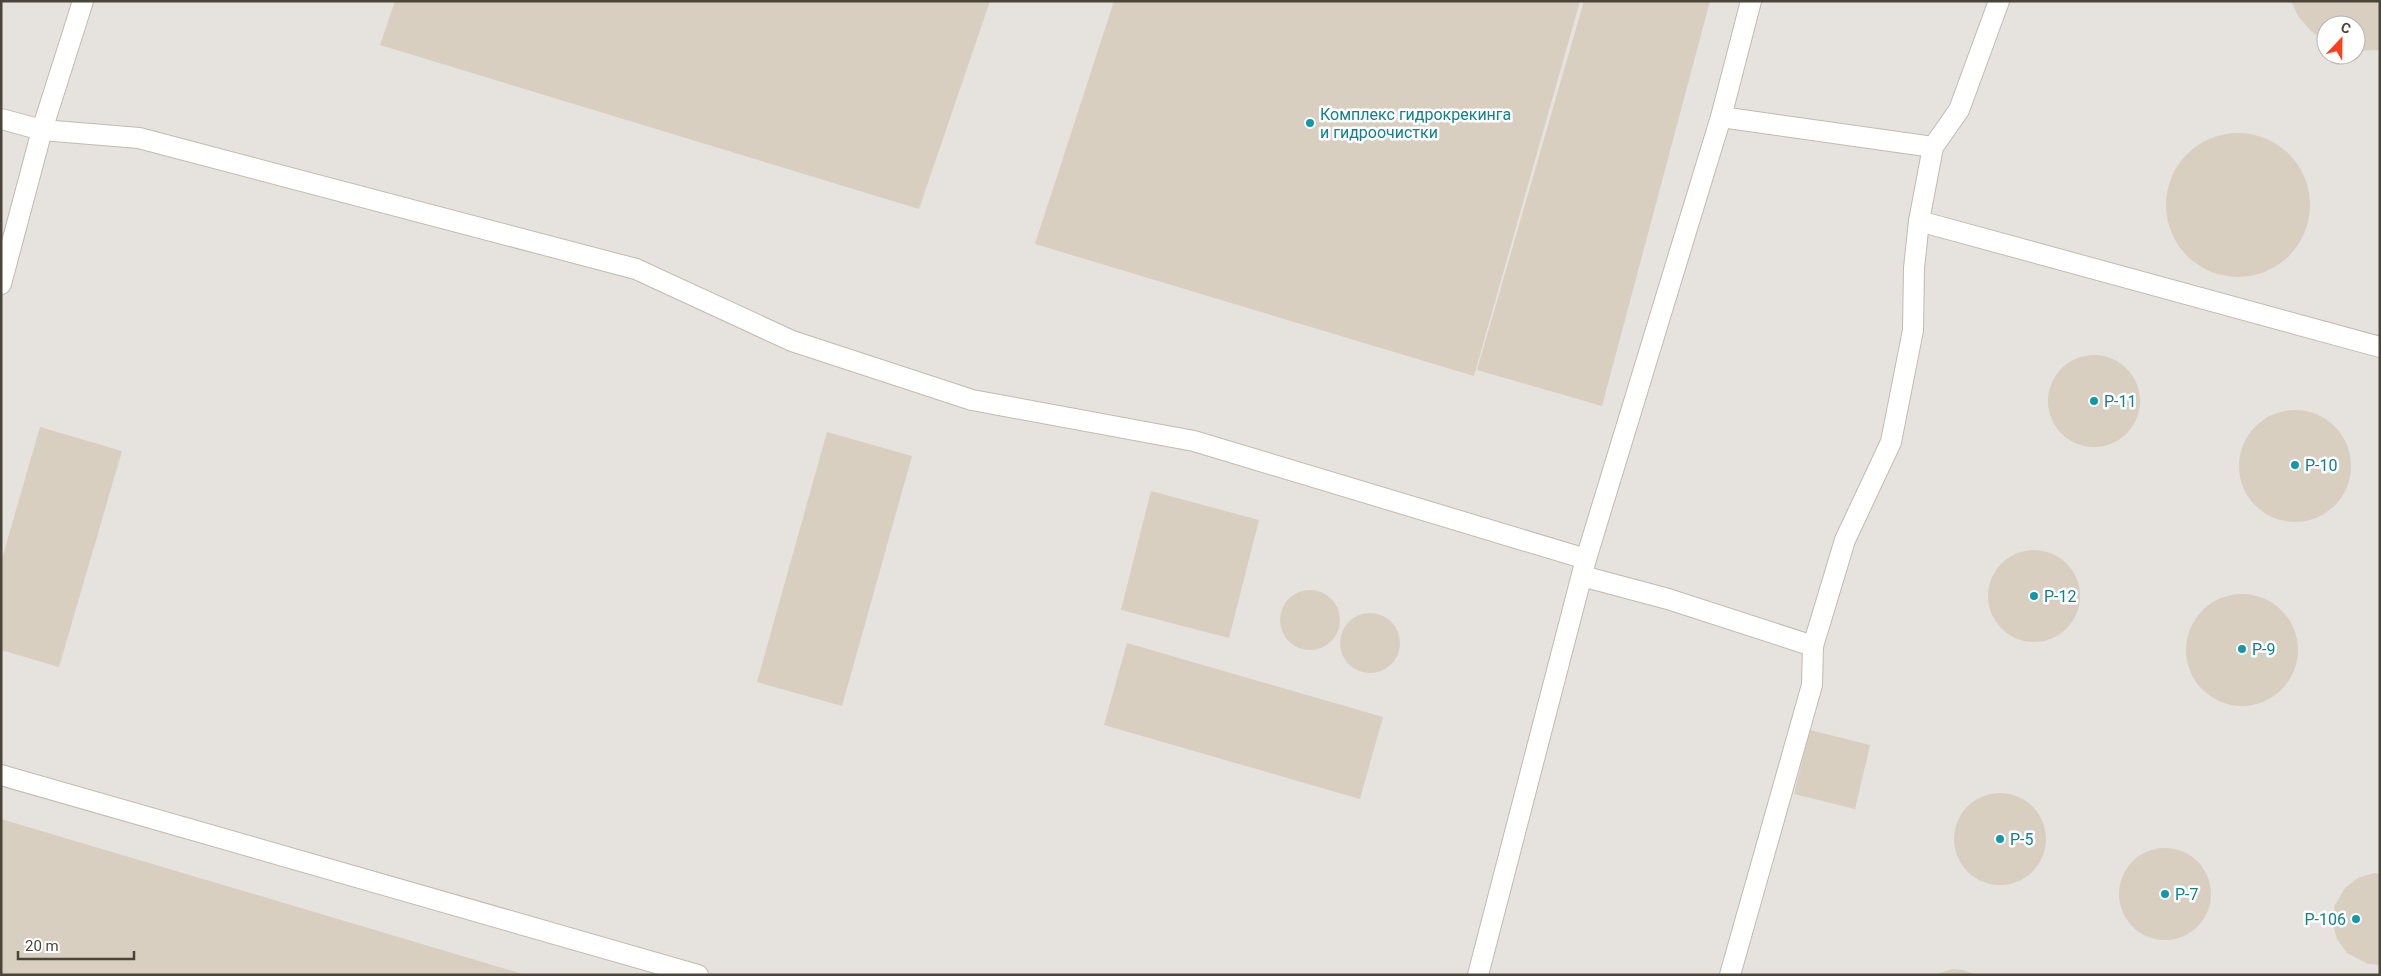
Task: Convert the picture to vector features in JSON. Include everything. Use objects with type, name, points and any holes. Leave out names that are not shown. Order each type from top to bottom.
[{"type":"lane","points":[[1,284],[42,130],[83,1]]},
{"type":"lane","points":[[1478,975],[1584,567],[1721,116],[1751,1]]},
{"type":"lane","points":[[1730,975],[1812,685],[1813,646],[1845,540],[1891,442],[1913,330],[1914,268],[1919,221],[1933,147],[1959,110],[1999,1]]},
{"type":"lane","points":[[1721,116],[1933,147]]},
{"type":"lane","points":[[1,119],[42,130],[139,138],[636,269],[792,341],[972,400],[1194,442],[1584,567],[1668,598],[1813,646]]},
{"type":"lane","points":[[1919,221],[2380,347]]},
{"type":"lane","points":[[1,775],[698,975]]},
{"type":"shaded area","points":[[1,1],[2380,1],[2380,975],[1,975]]},
{"type":"building","points":[[395,1],[990,1],[919,209],[380,45]]},
{"type":"building","name":"Комплекс гидрокрекинга и гидроочистки","points":[[1114,1],[1580,1],[1474,376],[1035,244]]},
{"type":"building","points":[[1584,1],[1710,1],[1602,406],[1477,370]]},
{"type":"building","points":[[2291,1],[2380,1],[2380,50],[2366,51],[2366,15],[2316,15],[2316,35],[2298,16]]},
{"type":"building","points":[[2238,133],[2252,134],[2266,139],[2278,145],[2289,154],[2298,165],[2304,177],[2309,191],[2309,219],[2304,233],[2298,245],[2289,256],[2278,265],[2266,271],[2252,276],[2238,277],[2224,276],[2210,271],[2198,265],[2187,256],[2178,245],[2172,233],[2167,219],[2166,205],[2167,191],[2172,177],[2178,165],[2187,154],[2198,145],[2210,139],[2224,134]]},
{"type":"building","name":"Р-11","points":[[2094,355],[2111,359],[2126,369],[2136,384],[2140,401],[2136,418],[2126,433],[2111,443],[2094,447],[2077,443],[2062,433],[2052,418],[2048,401],[2052,384],[2062,369],[2077,359]]},
{"type":"building","name":"Р-10","points":[[2295,410],[2317,414],[2335,426],[2347,444],[2351,466],[2347,488],[2335,506],[2317,518],[2295,522],[2273,518],[2255,506],[2243,488],[2239,466],[2243,444],[2255,426],[2273,414]]},
{"type":"building","points":[[40,427],[122,451],[59,667],[1,650],[1,562]]},
{"type":"building","points":[[827,432],[912,456],[842,706],[757,682]]},
{"type":"building","points":[[1151,491],[1259,520],[1229,638],[1121,610]]},
{"type":"building","name":"Р-12","points":[[2034,550],[2051,554],[2066,564],[2076,579],[2080,596],[2076,613],[2066,628],[2051,638],[2034,642],[2017,638],[2002,628],[1992,613],[1988,596],[1992,579],[2002,564],[2017,554]]},
{"type":"building","points":[[1310,590],[1327,595],[1335,603],[1340,620],[1335,637],[1327,645],[1310,650],[1293,645],[1285,637],[1280,620],[1285,603],[1293,595]]},
{"type":"building","name":"Р-9","points":[[2242,594],[2264,598],[2282,610],[2294,628],[2298,650],[2294,672],[2282,690],[2264,702],[2242,706],[2220,702],[2202,690],[2190,672],[2186,650],[2190,628],[2202,610],[2220,598]]},
{"type":"building","points":[[1370,613],[1387,618],[1395,626],[1400,643],[1395,660],[1387,668],[1370,673],[1353,668],[1345,660],[1340,643],[1345,626],[1353,618]]},
{"type":"building","points":[[1127,643],[1383,717],[1360,799],[1104,725]]},
{"type":"building","points":[[1810,730],[1870,745],[1855,809],[1794,794]]},
{"type":"building","name":"Р-5","points":[[2000,793],[2017,797],[2032,807],[2042,822],[2046,839],[2042,856],[2032,871],[2017,881],[2000,885],[1983,881],[1968,871],[1958,856],[1954,839],[1958,822],[1968,807],[1983,797]]},
{"type":"building","points":[[1,819],[523,974],[523,975],[1,975]]},
{"type":"building","name":"Р-7","points":[[2165,848],[2182,852],[2197,862],[2207,877],[2211,894],[2207,911],[2197,926],[2182,936],[2165,940],[2148,936],[2133,926],[2123,911],[2119,894],[2123,877],[2133,862],[2148,852]]},
{"type":"building","name":"Р-106","points":[[2374,873],[2380,874],[2380,965],[2368,964],[2347,953],[2337,939],[2332,922],[2335,905],[2345,888],[2358,878]]},
{"type":"building","points":[[1952,969],[1963,970],[1977,975],[1934,975]]},
{"type":"place","name":"Комплекс гидрокрекинга и гидроочистки","points":[[1310,123]]},
{"type":"place","name":"Р-11","points":[[2094,401]]},
{"type":"place","name":"Р-10","points":[[2295,465]]},
{"type":"place","name":"Р-12","points":[[2034,596]]},
{"type":"place","name":"Р-9","points":[[2242,649]]},
{"type":"place","name":"Р-5","points":[[2000,839]]},
{"type":"place","name":"Р-7","points":[[2165,894]]},
{"type":"place","name":"Р-106","points":[[2356,919]]}]
